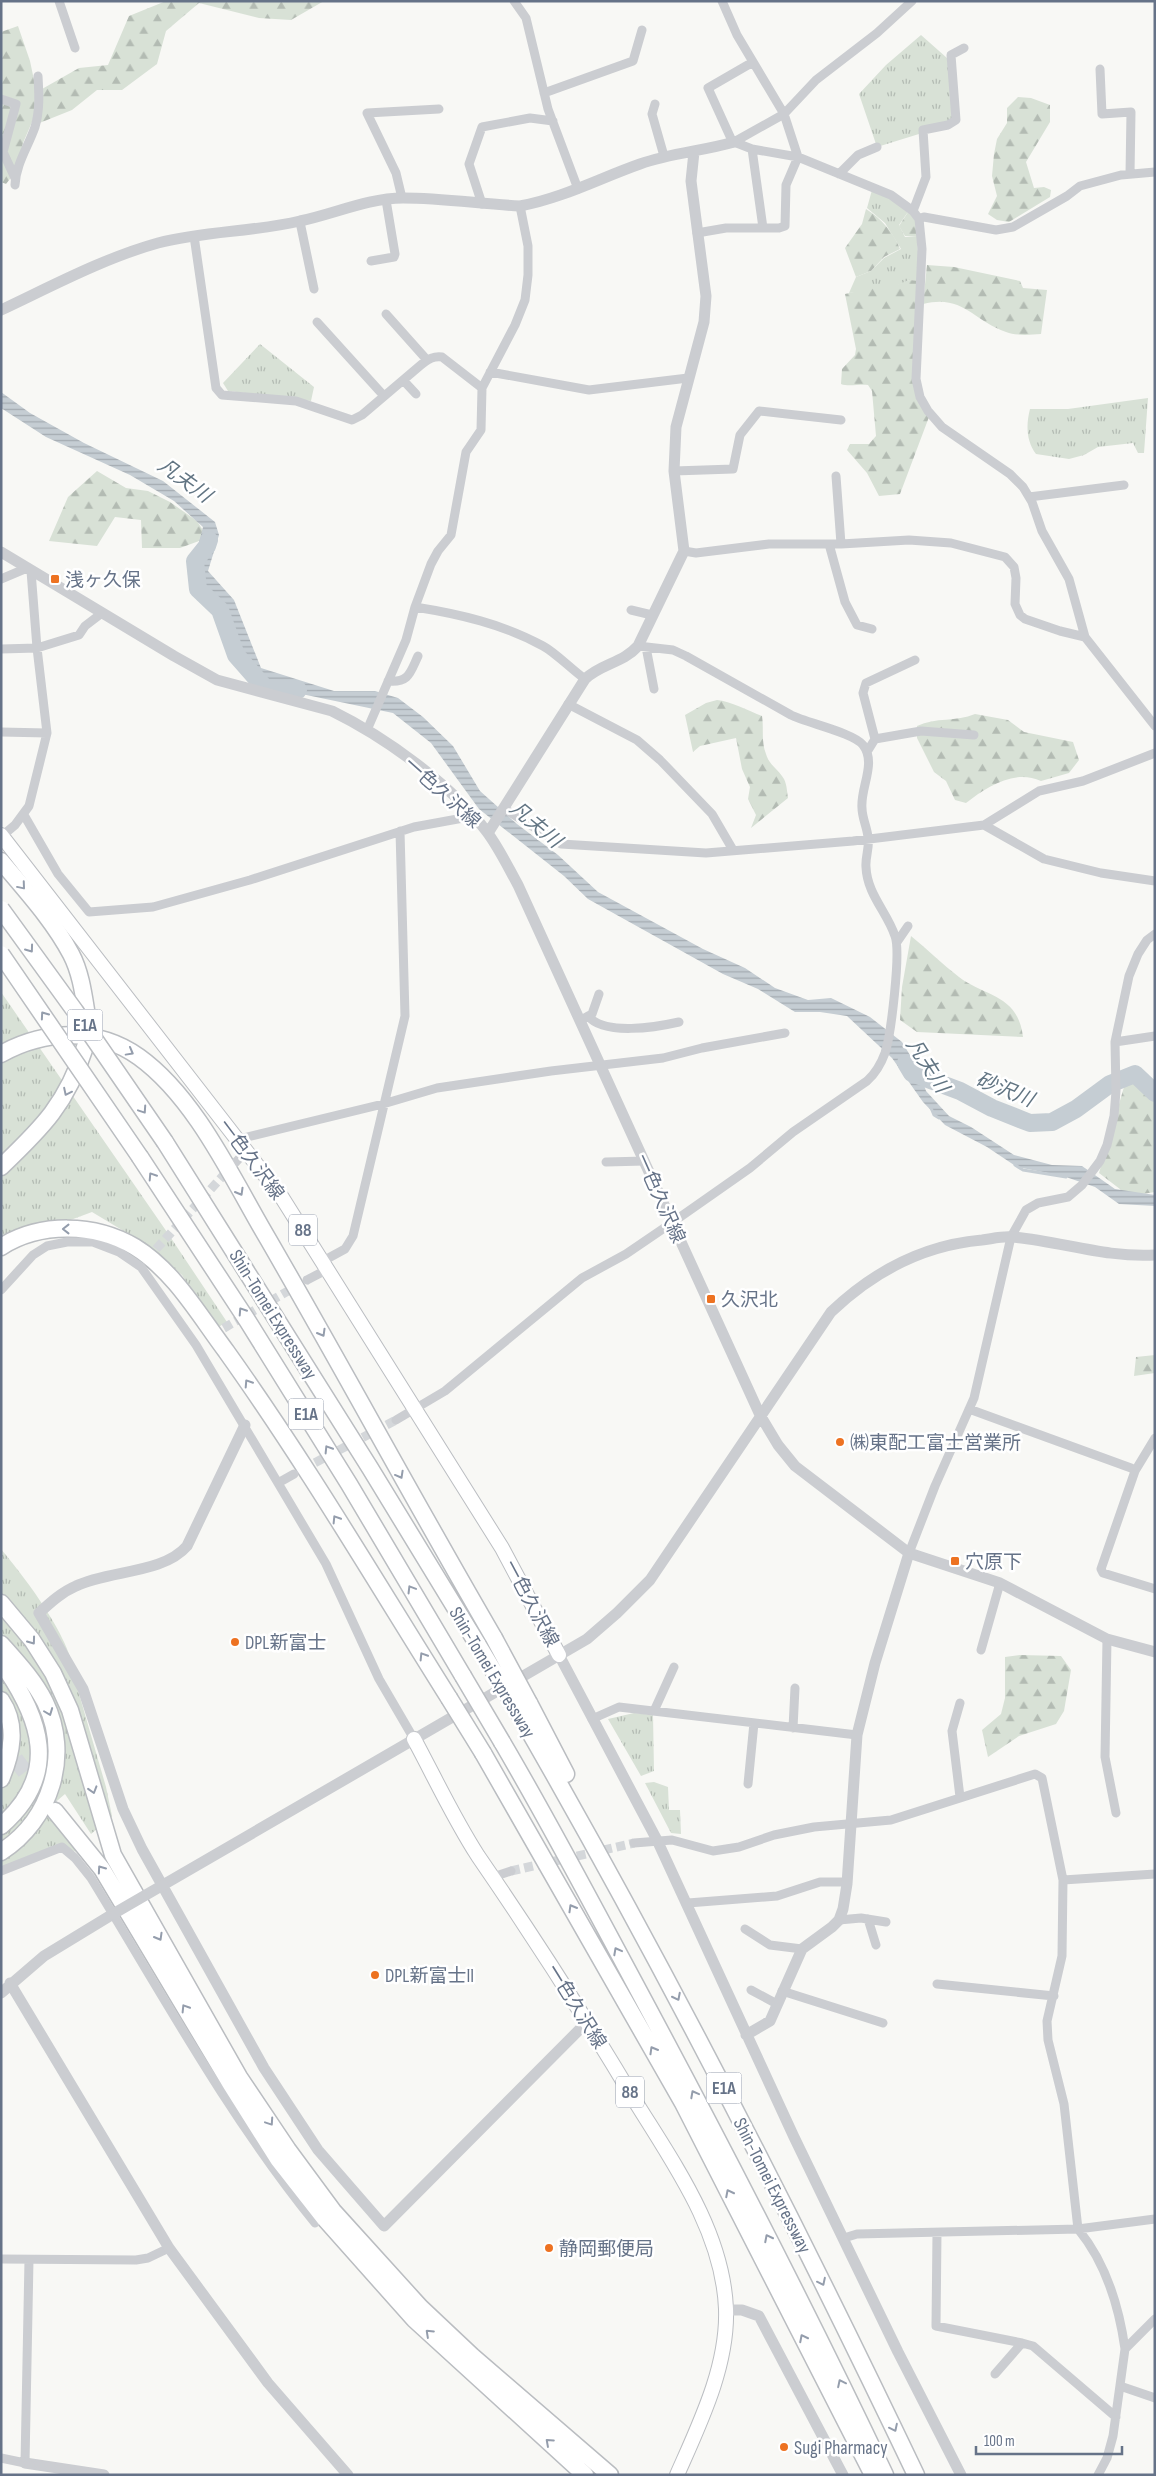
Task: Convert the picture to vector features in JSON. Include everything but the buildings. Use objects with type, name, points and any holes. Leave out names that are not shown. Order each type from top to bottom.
[{"type":"highway","points":[[1,861],[43,911],[71,955],[81,982],[88,1022]]},
{"type":"highway","name":"Shin-Tomei Expressway","points":[[1,909],[75,1011],[165,1142],[370,1468],[478,1645],[523,1707],[786,2210],[916,2475]]},
{"type":"highway","name":"Shin-Tomei Expressway","points":[[1,954],[140,1157],[252,1328],[349,1484],[532,1793],[697,2100],[838,2376],[885,2475]]},
{"type":"highway","points":[[1,1054],[20,1044],[68,1034],[96,1037],[139,1057],[181,1099],[213,1146],[321,1331],[434,1535],[494,1638],[523,1707]]},
{"type":"highway","points":[[1,1167],[41,1129],[63,1099],[79,1066],[85,1046]]},
{"type":"highway","points":[[1,1247],[24,1236],[45,1231],[82,1229],[106,1234],[134,1247],[162,1268],[185,1294],[244,1376],[449,1698],[683,2103],[873,2475]]},
{"type":"highway","points":[[1,1604],[32,1640],[53,1673],[70,1710],[112,1855],[239,2076],[288,2150],[333,2211],[420,2308],[472,2356],[610,2475]]},
{"type":"highway","points":[[1,1644],[21,1666],[45,1702],[57,1742],[55,1773],[45,1803],[22,1834],[1,1852]]},
{"type":"highway","points":[[1,1662],[28,1704],[36,1723],[39,1743],[34,1779],[26,1799],[1,1826]]},
{"type":"highway","points":[[1,1678],[20,1707],[27,1725],[30,1744],[25,1778],[16,1795],[1,1814]]},
{"type":"highway","points":[[1,1700],[10,1722],[13,1744],[1,1779]]},
{"type":"highway","points":[[55,1811],[102,1869],[262,2134],[278,2159],[325,2219],[414,2320],[586,2475]]},
{"type":"main road","name":"一色久沢線","points":[[1,836],[243,1144],[281,1196],[502,1548],[559,1655]]},
{"type":"main road","name":"一色久沢線","points":[[414,1740],[477,1854],[587,2022],[685,2183],[703,2218],[723,2281],[726,2310],[721,2356],[710,2396],[677,2475]]},
{"type":"street","points":[[59,1],[75,48]]},
{"type":"street","points":[[514,1],[526,18],[544,93],[578,189]]},
{"type":"street","points":[[697,233],[726,228],[779,228],[785,226],[786,185],[798,157],[784,114],[737,35],[722,1]]},
{"type":"street","points":[[1,310],[122,256],[157,244],[194,236],[256,230],[300,222],[386,200],[402,198],[520,206],[540,202],[578,189],[664,156],[694,152],[733,142],[784,114],[816,80],[877,33],[912,1]]},
{"type":"street","points":[[544,93],[633,61],[642,30]]},
{"type":"street","points":[[913,210],[926,177],[923,130],[948,126],[956,120],[951,55],[964,48]]},
{"type":"street","points":[[753,62],[708,88],[733,142],[752,149],[798,157],[891,195],[913,210],[919,219],[922,248],[916,379],[920,397],[928,411],[942,428],[1010,474],[1029,497],[1042,531],[1069,579],[1085,637],[1151,715],[1155,726]]},
{"type":"street","points":[[1100,69],[1102,114],[1131,112],[1130,174]]},
{"type":"street","points":[[1,99],[16,104],[5,135],[3,152],[15,182],[37,119],[39,106],[38,76]]},
{"type":"street","points":[[655,104],[652,114],[664,156]]},
{"type":"street","points":[[402,198],[396,173],[367,113],[439,109]]},
{"type":"street","points":[[482,204],[469,164],[482,127],[530,118],[553,120]]},
{"type":"street","points":[[839,174],[858,155],[877,147]]},
{"type":"street","points":[[752,149],[763,228]]},
{"type":"street","points":[[654,689],[642,647],[652,615],[684,551],[674,470],[676,427],[704,322],[706,296],[691,180],[694,152]]},
{"type":"street","points":[[919,219],[924,217],[996,230],[1013,227],[1067,196],[1080,186],[1130,174],[1155,172]]},
{"type":"street","points":[[371,261],[394,256],[395,254],[386,200]]},
{"type":"street","points":[[366,730],[406,640],[415,607],[431,564],[438,551],[451,535],[466,452],[481,430],[482,388],[516,325],[525,300],[528,275],[528,246],[520,206]]},
{"type":"street","points":[[300,222],[314,289]]},
{"type":"street","points":[[194,236],[216,388],[222,395],[296,401],[352,420],[432,357],[442,357],[482,388]]},
{"type":"street","points":[[386,314],[427,360]]},
{"type":"street","points":[[317,322],[384,396]]},
{"type":"street","points":[[490,372],[589,390],[688,378]]},
{"type":"street","points":[[403,380],[416,394]]},
{"type":"street","points":[[674,470],[733,469],[740,435],[759,411],[841,420]]},
{"type":"street","points":[[836,476],[841,544]]},
{"type":"street","points":[[1029,497],[1124,485]]},
{"type":"street","points":[[684,551],[696,553],[769,544],[841,544],[909,540],[951,543],[1005,557],[1014,567],[1016,578],[1015,604],[1020,615],[1060,631],[1085,637]]},
{"type":"street","points":[[829,544],[845,602],[857,625],[872,629]]},
{"type":"street","name":"一色久沢線","points":[[1,552],[217,680],[332,711],[366,730],[426,771],[474,816],[490,828],[584,1018],[602,1067],[760,1415],[778,1445],[795,1466],[909,1553],[1000,1583],[1107,1638],[1155,1652]]},
{"type":"street","points":[[1,578],[29,569],[47,733],[34,793],[24,815],[1,836]]},
{"type":"street","points":[[415,607],[464,615],[545,646],[585,680]]},
{"type":"street","points":[[631,610],[652,615]]},
{"type":"street","points":[[1,649],[37,648],[79,635],[85,626],[102,613]]},
{"type":"street","points":[[490,828],[568,704],[591,673],[629,656],[642,647],[674,650],[807,723],[848,735],[862,744],[867,752],[868,772],[862,797],[862,808],[869,839],[865,857],[869,888],[897,942]]},
{"type":"street","points":[[387,684],[406,679],[418,656]]},
{"type":"street","points":[[867,752],[875,739],[863,693],[866,683],[915,660]]},
{"type":"street","points":[[568,704],[637,740],[660,760],[712,814],[732,850]]},
{"type":"street","points":[[875,739],[921,731],[974,736]]},
{"type":"street","points":[[1,732],[47,733]]},
{"type":"street","points":[[502,808],[561,844],[706,853],[869,839],[984,825],[1039,791],[1083,781],[1155,753]]},
{"type":"street","points":[[24,815],[58,874],[89,912],[153,906],[250,880],[400,831],[474,816]]},
{"type":"street","points":[[984,825],[1044,859],[1101,873],[1155,881]]},
{"type":"street","points":[[307,1280],[345,1250],[351,1242],[405,1016],[400,831]]},
{"type":"street","points":[[396,1420],[446,1391],[582,1278],[626,1254],[673,1222],[750,1168],[793,1132],[867,1081],[877,1072],[885,1053],[890,1033],[897,942],[908,926]]},
{"type":"street","points":[[746,2035],[770,2021],[802,1949],[839,1920],[843,1909],[847,1882],[849,1825],[857,1736],[875,1663],[909,1553],[935,1486],[974,1398],[1011,1237],[1026,1210],[1038,1203],[1068,1197],[1082,1185],[1092,1172],[1107,1145],[1114,1116],[1116,1091],[1115,1042],[1129,976],[1138,954],[1147,940],[1155,934]]},
{"type":"street","points":[[584,1018],[592,1014],[599,994]]},
{"type":"street","points":[[584,1018],[605,1026],[629,1028],[680,1022]]},
{"type":"street","points":[[235,1163],[243,1144],[437,1088],[552,1071],[602,1067],[663,1058],[702,1048],[785,1033]]},
{"type":"street","points":[[1115,1042],[1155,1036]]},
{"type":"street","points":[[606,1162],[645,1161]]},
{"type":"street","points":[[962,2475],[898,2352],[746,2035],[688,1904],[657,1840],[559,1655],[587,1639],[650,1580],[831,1312],[851,1293],[902,1261],[926,1251],[955,1243],[1011,1237],[1115,1254],[1155,1255]]},
{"type":"street","points":[[1,1290],[32,1254],[47,1246],[67,1242],[93,1242],[120,1252],[142,1264],[199,1343],[326,1564],[379,1679],[414,1740],[44,1956],[10,1983],[1,1993]]},
{"type":"street","points":[[969,1409],[1135,1471]]},
{"type":"street","points":[[245,1425],[187,1546],[179,1556],[78,1585],[56,1597],[39,1613],[83,1689],[123,1809],[142,1849],[264,2068],[318,2150],[384,2226],[587,2022]]},
{"type":"street","points":[[1155,1438],[1135,1471],[1101,1569],[1104,1573],[1155,1589]]},
{"type":"street","points":[[278,1482],[294,1474]]},
{"type":"street","points":[[981,1650],[1000,1583]]},
{"type":"street","points":[[1107,1638],[1106,1757],[1116,1813]]},
{"type":"street","name":"一色久沢線","points":[[414,1740],[559,1655]]},
{"type":"street","points":[[654,1711],[674,1667]]},
{"type":"street","points":[[793,1728],[795,1688]]},
{"type":"street","points":[[960,1703],[952,1731],[960,1797]]},
{"type":"street","points":[[592,1719],[619,1707],[857,1736]]},
{"type":"street","points":[[748,1784],[754,1723]]},
{"type":"street","points":[[634,1843],[672,1840],[714,1851],[739,1847],[774,1835],[814,1828],[892,1820],[1034,1774],[1042,1778],[1063,1880],[1062,1956],[1047,2022],[1048,2040],[1064,2104],[1078,2229],[1088,2241],[1109,2283],[1120,2312],[1125,2349],[1116,2417],[1107,2458],[1098,2475]]},
{"type":"street","points":[[1,1871],[62,1847],[75,1858],[113,1914],[242,2125],[280,2180],[315,2223]]},
{"type":"street","points":[[493,1876],[511,1871]]},
{"type":"street","points":[[1063,1880],[1155,1874]]},
{"type":"street","points":[[688,1904],[777,1896],[820,1882],[847,1882]]},
{"type":"street","points":[[839,1920],[868,1919],[886,1922]]},
{"type":"street","points":[[868,1919],[876,1945]]},
{"type":"street","points":[[745,1929],[770,1945],[802,1949]]},
{"type":"street","points":[[10,1983],[169,2248],[268,2383],[348,2474]]},
{"type":"street","points":[[937,1984],[1054,1996]]},
{"type":"street","points":[[752,1990],[777,2004]]},
{"type":"street","points":[[782,1991],[883,2022]]},
{"type":"street","points":[[844,2238],[857,2234],[1078,2229],[1155,2219]]},
{"type":"street","points":[[937,2233],[936,2326],[1033,2346],[1116,2417]]},
{"type":"street","points":[[1,2259],[136,2260],[148,2258],[169,2248]]},
{"type":"street","points":[[25,2463],[29,2260]]},
{"type":"street","points":[[726,2310],[742,2310],[759,2316],[843,2475]]},
{"type":"street","points":[[1125,2349],[1155,2319]]},
{"type":"street","points":[[995,2374],[1022,2344]]},
{"type":"street","points":[[1120,2386],[1155,2398]]},
{"type":"street","points":[[1,2458],[58,2472],[104,2475]]},
{"type":"green space","points":[[166,1],[324,1],[291,20],[259,18],[199,3],[166,31],[157,64],[122,90],[97,90],[72,110],[37,124],[38,108],[23,143],[17,170],[6,184],[1,182],[1,32],[18,26],[30,61],[39,104],[42,89],[79,68],[108,65],[129,16]]},
{"type":"green space","points":[[921,35],[947,58],[956,115],[948,125],[877,147],[859,94],[886,65]]},
{"type":"green space","points":[[1018,97],[1031,98],[1050,105],[1050,122],[1026,162],[1034,188],[1044,187],[1051,190],[1050,197],[1009,222],[997,220],[988,214],[997,196],[992,176],[997,139],[1007,123],[1007,108]]},
{"type":"green space","points":[[872,190],[910,209],[899,225],[905,237],[917,237],[920,281],[910,280],[891,288],[849,293],[856,277],[871,271],[884,258],[901,249],[885,223],[867,208]]},
{"type":"green space","points":[[866,209],[886,226],[900,249],[884,257],[871,271],[856,277],[845,248],[862,224]]},
{"type":"green space","points":[[910,209],[917,219],[917,237],[905,236],[899,226]]},
{"type":"green space","points":[[927,265],[954,267],[1020,281],[1023,288],[1047,290],[1041,334],[1019,335],[1006,332],[994,327],[958,305],[948,302],[923,304]]},
{"type":"green space","points":[[910,280],[920,281],[916,377],[929,417],[900,494],[879,496],[867,473],[847,450],[850,444],[869,444],[876,436],[872,391],[868,385],[841,384],[842,369],[855,355],[856,349],[845,294],[884,285],[891,287]]},
{"type":"green space","points":[[260,344],[314,387],[311,401],[228,391],[223,383]]},
{"type":"green space","points":[[1148,398],[1144,453],[1138,453],[1133,443],[1098,447],[1084,455],[1069,459],[1036,454],[1030,444],[1028,421],[1030,409],[1068,409]]},
{"type":"green space","points":[[97,471],[126,488],[148,491],[170,502],[197,521],[204,532],[199,541],[180,548],[142,548],[141,520],[115,517],[97,546],[49,541],[68,497]]},
{"type":"green space","points":[[717,700],[734,704],[762,716],[766,754],[786,784],[788,798],[751,828],[756,815],[748,799],[750,787],[742,769],[736,738],[700,746],[693,752],[685,715],[706,703]]},
{"type":"green space","points":[[975,714],[1008,720],[1024,732],[1073,742],[1079,760],[1069,773],[1041,781],[1021,777],[1011,778],[983,791],[966,803],[955,800],[946,781],[934,772],[917,738],[917,726],[931,721],[961,718]]},
{"type":"green space","points":[[911,936],[959,977],[1007,1004],[1015,1012],[1023,1037],[917,1032],[900,1020],[902,987]]},
{"type":"green space","points":[[1,992],[227,1322],[215,1329],[182,1275],[132,1236],[92,1212],[1,1246]]},
{"type":"green space","points":[[1143,1079],[1155,1104],[1155,1192],[1129,1196],[1099,1173],[1126,1080]]},
{"type":"green space","points":[[1155,1355],[1155,1373],[1134,1376],[1136,1357]]},
{"type":"green space","points":[[1,1549],[35,1593],[67,1647],[106,1787],[112,1816],[91,1834],[65,1794],[51,1806],[81,1848],[77,1852],[62,1847],[1,1875]]},
{"type":"green space","points":[[1020,1655],[1061,1656],[1071,1670],[1064,1711],[1056,1724],[1019,1736],[988,1757],[982,1730],[1001,1714],[1005,1698],[1005,1657]]},
{"type":"green space","points":[[634,1713],[653,1715],[654,1771],[641,1776],[608,1719]]},
{"type":"green space","points":[[654,1782],[668,1787],[669,1810],[680,1810],[681,1834],[671,1833],[645,1783]]},
{"type":"shaded area","points":[[1,392],[30,413],[84,443],[163,481],[215,522],[219,535],[208,571],[234,600],[261,668],[334,691],[375,691],[398,698],[423,717],[453,746],[480,791],[517,824],[558,855],[598,892],[703,949],[745,968],[775,988],[808,1000],[831,998],[870,1017],[902,1042],[919,1070],[926,1091],[949,1116],[971,1127],[1014,1155],[1052,1165],[1082,1166],[1115,1189],[1155,1195],[1155,1206],[1119,1204],[1095,1187],[1063,1176],[1017,1167],[987,1147],[945,1125],[923,1102],[892,1058],[847,1016],[820,1012],[795,1012],[758,989],[723,974],[588,899],[564,876],[479,809],[431,743],[393,713],[263,686],[251,678],[241,660],[223,610],[198,589],[197,550],[203,527],[174,501],[130,475],[46,437],[1,408]]},
{"type":"waterway","name":"凡夫川","points":[[209,540],[207,546],[195,561],[198,589],[220,610],[236,655],[265,688],[298,690]]},
{"type":"waterway","name":"砂沢川","points":[[906,1063],[912,1073],[960,1091],[992,1108],[1030,1123],[1052,1122],[1076,1109],[1110,1084],[1135,1074],[1155,1093]]},
{"type":"waterway","name":"凡夫川","points":[[931,1108],[934,1115],[939,1118]]},
{"type":"waterway","name":"凡夫川","points":[[1015,1165],[1023,1170],[1066,1177]]},
{"type":"tunnel","points":[[147,1259],[231,1167]]},
{"type":"tunnel","points":[[212,1335],[307,1280]]},
{"type":"tunnel","points":[[303,1469],[396,1420]]},
{"type":"tunnel","points":[[1,1740],[53,1809]]},
{"type":"tunnel","points":[[511,1871],[634,1843]]},
{"type":"place","name":"浅ヶ久保","points":[[55,579]]},
{"type":"place","name":"久沢北","points":[[711,1299]]},
{"type":"place","name":"㈱東配工富士営業所","points":[[840,1442]]},
{"type":"place","name":"穴原下","points":[[955,1561]]},
{"type":"place","name":"DPL新富士","points":[[235,1642]]},
{"type":"place","name":"DPL新富士II","points":[[375,1975]]},
{"type":"place","name":"静岡郵便局","points":[[549,2248]]},
{"type":"place","name":"Sugi Pharmacy","points":[[784,2447]]}]
